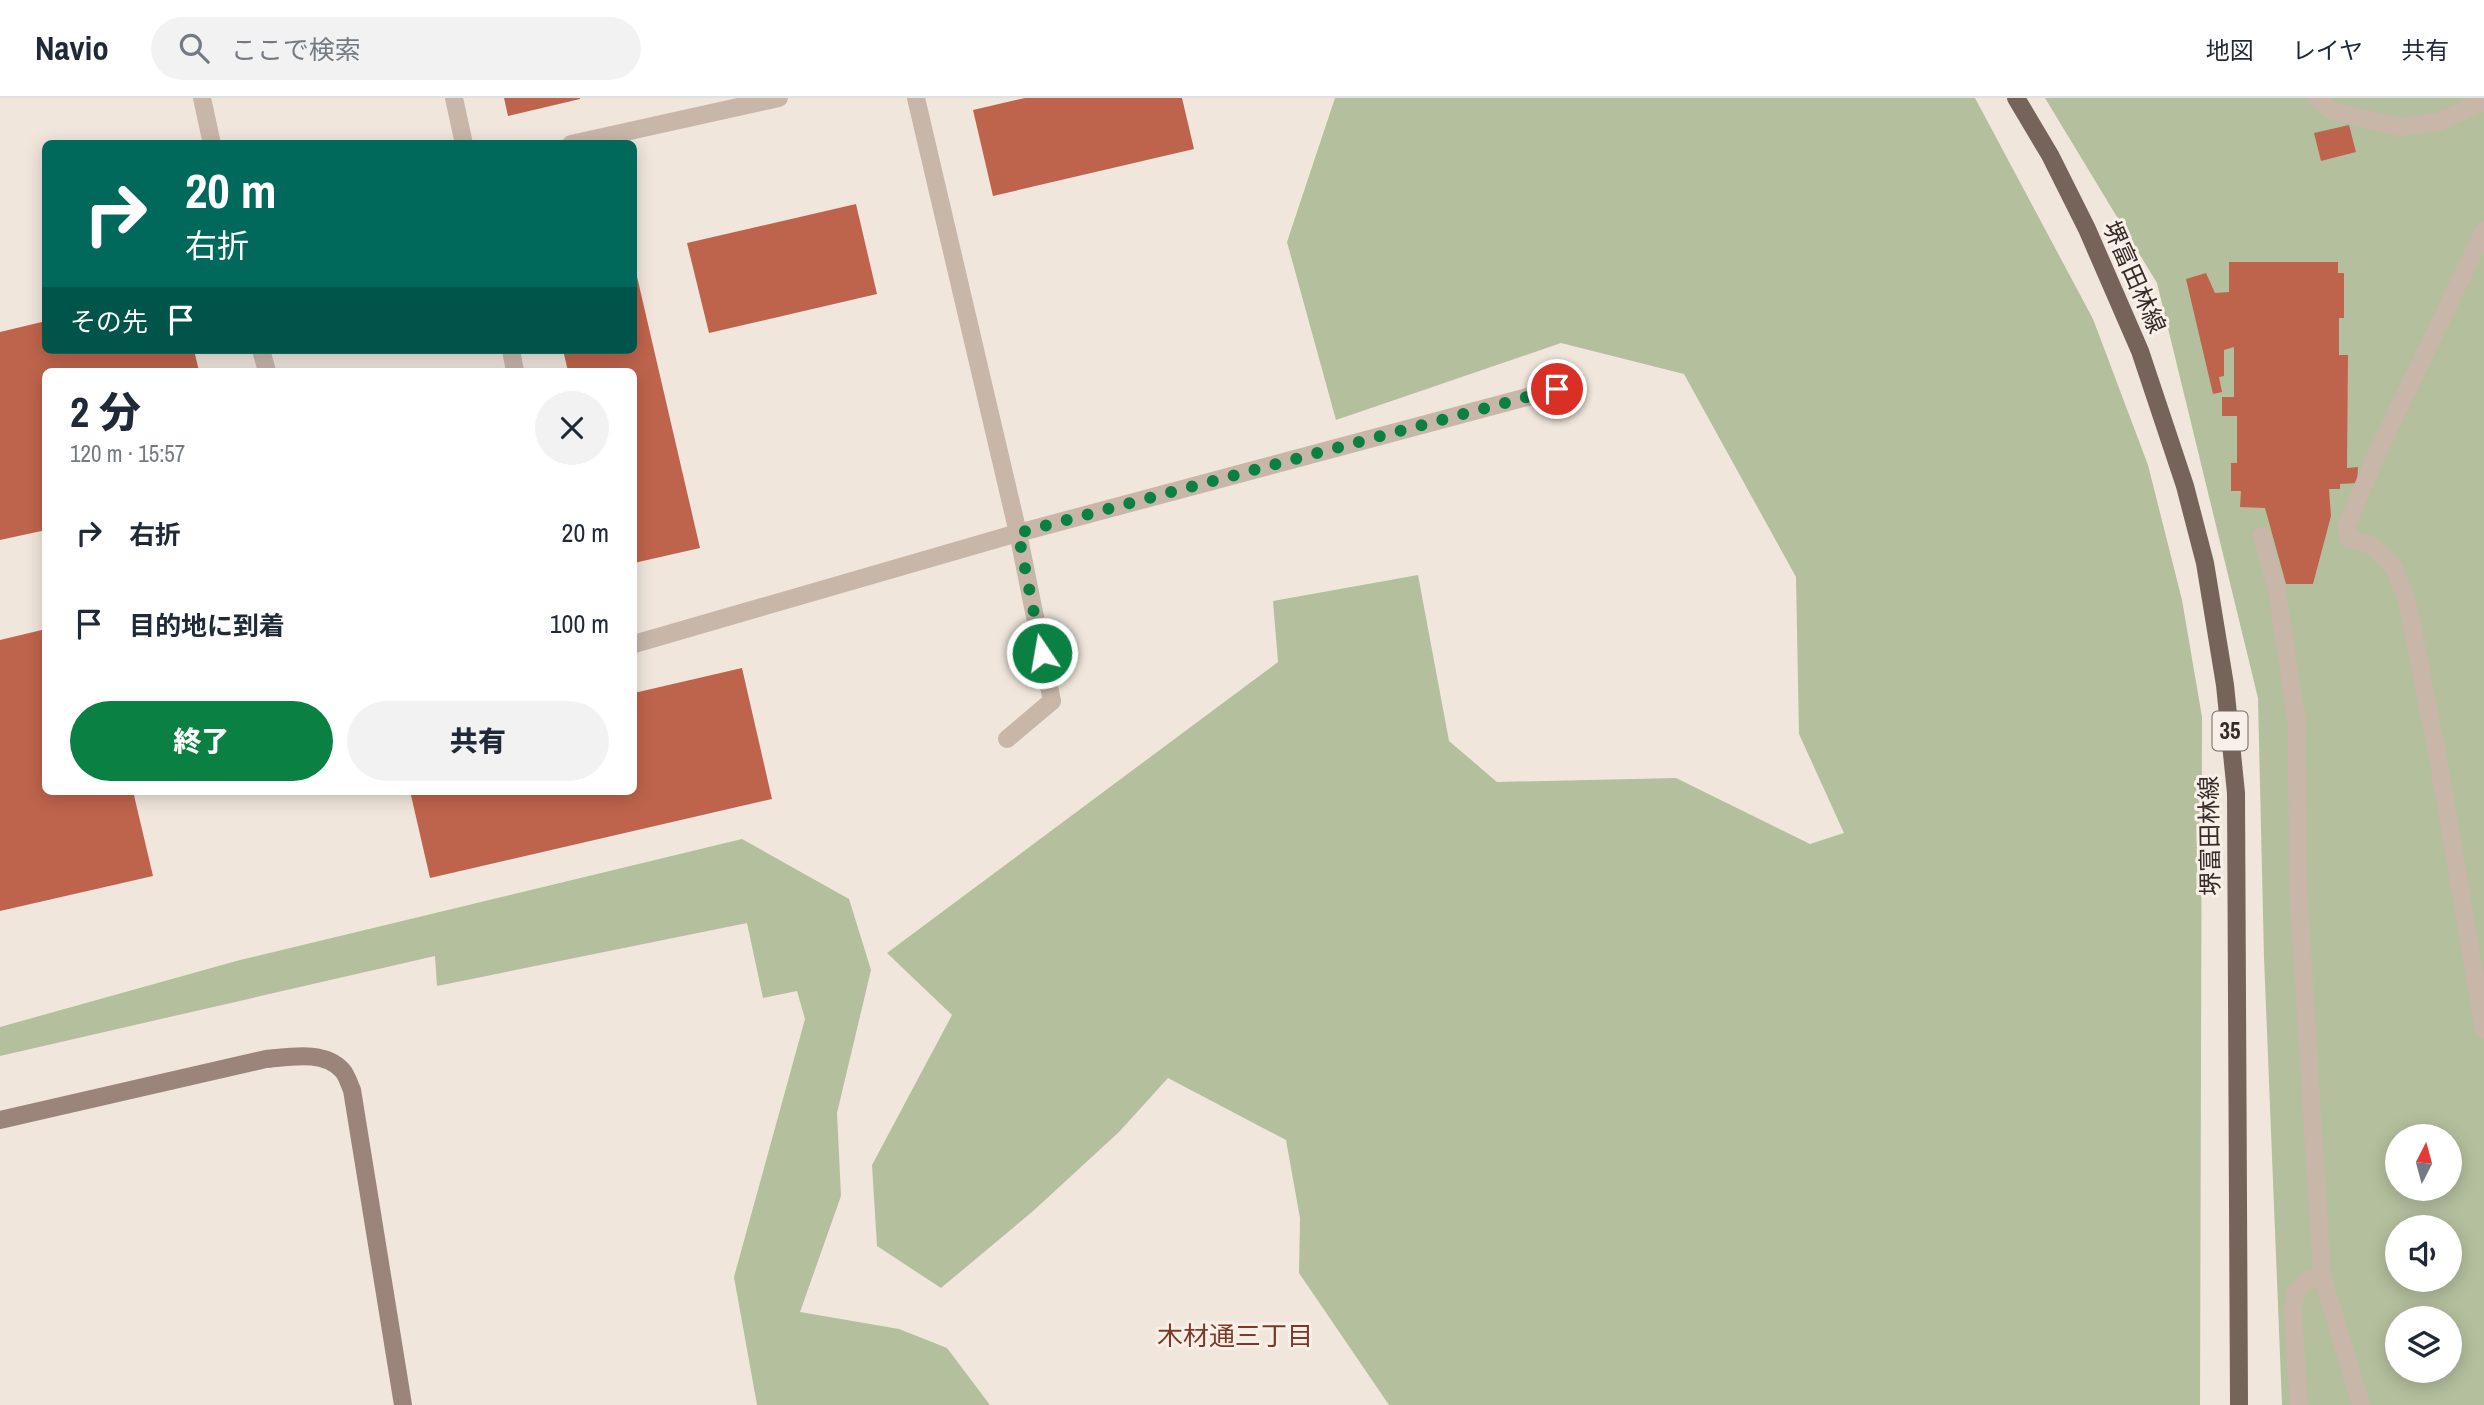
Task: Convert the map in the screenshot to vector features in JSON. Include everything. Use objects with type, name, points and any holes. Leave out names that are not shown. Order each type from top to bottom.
[{"type":"main road","name":"堺富田林線","points":[[2016,98],[2050,155],[2087,229],[2140,351],[2185,486],[2205,563],[2225,685],[2236,793],[2239,1405]]},
{"type":"street","points":[[0,1120],[266,1059],[302,1056],[323,1058],[342,1070],[352,1090],[403,1405]]},
{"type":"lane","points":[[202,98],[211,140]]},
{"type":"lane","points":[[454,98],[463,140]]},
{"type":"lane","points":[[589,140],[779,98]]},
{"type":"lane","points":[[916,98],[1018,533],[1052,701],[1007,739]]},
{"type":"lane","points":[[2317,98],[2332,111],[2400,127],[2439,122],[2484,101]]},
{"type":"lane","points":[[2484,231],[2378,451],[2347,526],[2348,538],[2371,545],[2393,566],[2407,600],[2438,758],[2484,1030]]},
{"type":"lane","points":[[637,643],[1018,533],[1557,389]]},
{"type":"lane","points":[[2262,536],[2277,591],[2297,723],[2298,886],[2322,1275],[2361,1405]]},
{"type":"lane","points":[[2298,1405],[2293,1310],[2295,1291],[2309,1279],[2322,1275]]},
{"type":"green space","points":[[1335,98],[1975,98],[2093,319],[2148,465],[2182,600],[2202,717],[2200,1405],[1389,1405],[1299,1273],[1300,1218],[1286,1140],[1168,1078],[1119,1132],[1032,1212],[941,1288],[877,1246],[872,1165],[952,1015],[887,953],[1278,662],[1273,601],[1418,575],[1449,741],[1497,782],[1676,778],[1810,844],[1844,833],[1799,734],[1796,577],[1684,374],[1561,343],[1336,420],[1287,242]]},
{"type":"green space","points":[[2045,98],[2484,98],[2484,1405],[2282,1405],[2264,957],[2258,698],[2157,283]]},
{"type":"green space","points":[[742,839],[849,899],[871,970],[837,1113],[841,1196],[800,1312],[899,1329],[947,1348],[990,1405],[757,1405],[734,1277],[805,1019],[797,991],[763,998],[747,923],[437,986],[435,956],[0,1056],[0,1027],[240,960]]},
{"type":"building","points":[[504,98],[580,98],[580,99],[508,116]]},
{"type":"building","points":[[1025,98],[1182,98],[1194,149],[993,196],[973,110]]},
{"type":"building","points":[[2349,125],[2356,152],[2321,161],[2314,133]]},
{"type":"building","points":[[856,204],[877,294],[709,333],[687,243]]},
{"type":"building","points":[[2229,262],[2338,262],[2338,273],[2344,273],[2344,318],[2339,318],[2339,355],[2348,355],[2347,468],[2358,467],[2357,483],[2340,484],[2340,489],[2329,489],[2331,516],[2313,584],[2286,584],[2265,508],[2240,507],[2241,491],[2231,491],[2231,463],[2237,463],[2237,416],[2222,416],[2222,397],[2234,397],[2234,347],[2224,350],[2224,376],[2219,377],[2222,392],[2213,394],[2186,279],[2206,273],[2215,293],[2229,292]]},
{"type":"building","points":[[637,277],[700,548],[637,562],[637,368],[567,368],[564,354],[637,354]]},
{"type":"building","points":[[42,322],[42,354],[195,354],[198,368],[42,368],[42,531],[0,540],[0,332]]},
{"type":"building","points":[[42,630],[42,795],[134,795],[153,876],[0,911],[0,640]]},
{"type":"building","points":[[742,668],[772,799],[430,878],[411,795],[637,795],[637,692]]},
{"type":"district","name":"木材通三丁目","points":[[1235,1336]]},
{"type":"route","points":[[1042,653],[1018,533],[1557,389]]}]
